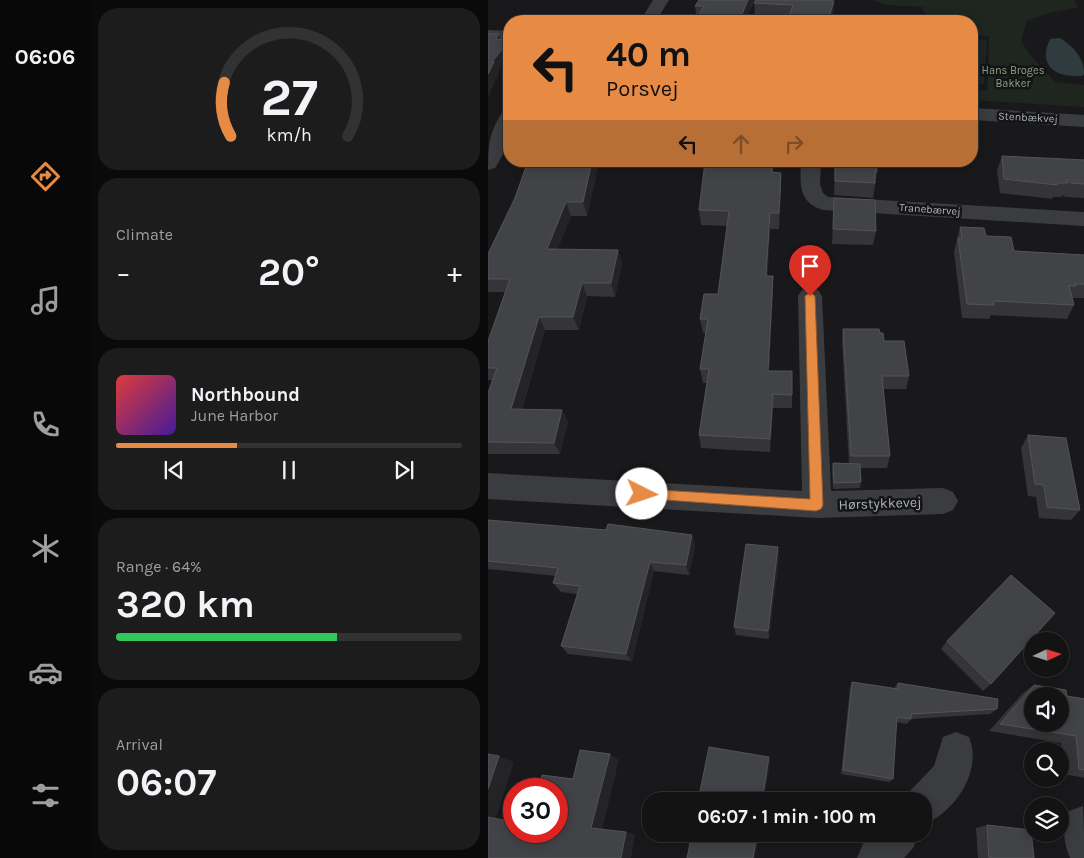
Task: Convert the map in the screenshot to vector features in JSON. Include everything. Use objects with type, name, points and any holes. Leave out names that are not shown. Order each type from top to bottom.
[{"type":"street","points":[[652,15],[661,0]]},
{"type":"street","points":[[488,34],[503,35]]},
{"type":"street","name":"Stenbækvej","points":[[978,114],[1084,121]]},
{"type":"street","points":[[488,164],[503,130]]},
{"type":"street","name":"Tranebærvej","points":[[811,167],[812,196],[822,203],[1084,219]]},
{"type":"street","points":[[810,296],[816,505]]},
{"type":"street","name":"Hørstykkevej","points":[[488,486],[816,505],[943,501]]},
{"type":"street","points":[[932,796],[950,776],[956,750]]},
{"type":"street","points":[[877,858],[891,842]]},
{"type":"green space","name":"Hans Broges Bakker","points":[[874,0],[1075,0],[1078,7],[1045,14],[1027,21],[1021,40],[1029,54],[1055,82],[1084,85],[1084,107],[978,100],[978,90],[987,91],[989,37],[978,36],[978,15],[925,15],[922,7],[885,5]]},
{"type":"green space","points":[[978,39],[987,40],[984,84],[978,84]]},
{"type":"shaded area","points":[[1060,38],[1074,49],[1080,58],[1084,68],[1082,76],[1057,73],[1048,64],[1046,57],[1050,39]]},
{"type":"building","points":[[699,0],[748,0],[742,15],[699,15],[704,6],[695,6]]},
{"type":"building","points":[[756,0],[834,1],[830,15],[789,15],[793,5],[754,3]]},
{"type":"building","points":[[488,34],[499,34],[496,39],[503,40],[503,48],[492,62],[494,62],[488,74]]},
{"type":"building","points":[[1002,156],[1085,160],[1085,184],[1071,183],[1066,179],[1068,183],[1057,183],[1057,185],[1004,179]]},
{"type":"building","points":[[526,167],[591,167],[583,202],[566,202],[547,249],[618,250],[611,283],[582,283],[573,317],[539,317],[511,409],[562,410],[554,443],[488,442],[488,393],[497,368],[488,368],[488,341],[510,279],[488,279],[488,254],[515,198]]},
{"type":"building","points":[[704,167],[772,167],[772,172],[781,173],[779,213],[770,213],[766,276],[773,276],[768,371],[792,371],[792,395],[773,394],[770,439],[699,435],[709,369],[700,369],[708,319],[700,319],[704,294],[718,294],[729,211],[699,210]]},
{"type":"building","points":[[835,167],[877,167],[875,183],[835,181]]},
{"type":"building","points":[[834,198],[875,200],[876,231],[833,229]]},
{"type":"building","points":[[960,227],[984,228],[986,236],[1011,237],[1014,251],[1085,255],[1085,284],[1069,286],[1074,305],[994,301],[994,305],[967,304],[958,238],[962,238]]},
{"type":"building","points":[[843,329],[879,329],[880,333],[883,333],[884,341],[904,341],[909,376],[882,376],[890,456],[851,456]]},
{"type":"building","points":[[1028,435],[1066,438],[1080,510],[1047,507],[1044,485],[1035,484]]},
{"type":"building","points":[[833,463],[860,464],[861,482],[834,483]]},
{"type":"building","points":[[488,520],[606,530],[608,524],[692,535],[686,565],[650,562],[626,654],[561,646],[580,586],[553,583],[558,568],[488,561]]},
{"type":"building","points":[[746,544],[778,547],[768,631],[734,627]]},
{"type":"building","points":[[1011,575],[1055,613],[1038,632],[1024,632],[1024,647],[991,684],[947,641]]},
{"type":"building","points":[[852,682],[898,689],[898,683],[998,699],[997,709],[911,714],[911,719],[897,717],[893,779],[843,770]]},
{"type":"building","points":[[1024,696],[1024,728],[1000,724]]},
{"type":"building","points":[[1069,696],[1085,699],[1085,770],[1079,769],[1076,736],[1051,732],[1069,732]]},
{"type":"building","points":[[709,747],[769,757],[763,792],[700,792]]},
{"type":"building","points":[[580,750],[610,754],[591,828],[626,832],[621,858],[488,858],[488,817],[503,820],[503,843],[568,843],[568,778],[573,779]]},
{"type":"building","points":[[488,754],[499,756],[488,789]]},
{"type":"building","points":[[542,775],[565,778],[541,778]]},
{"type":"building","points":[[987,825],[1024,829],[1024,842],[1032,842],[1034,858],[989,858]]},
{"type":"building","points":[[690,842],[756,842],[753,858],[687,858]]},
{"type":"route","points":[[642,494],[816,505],[810,296]]}]
